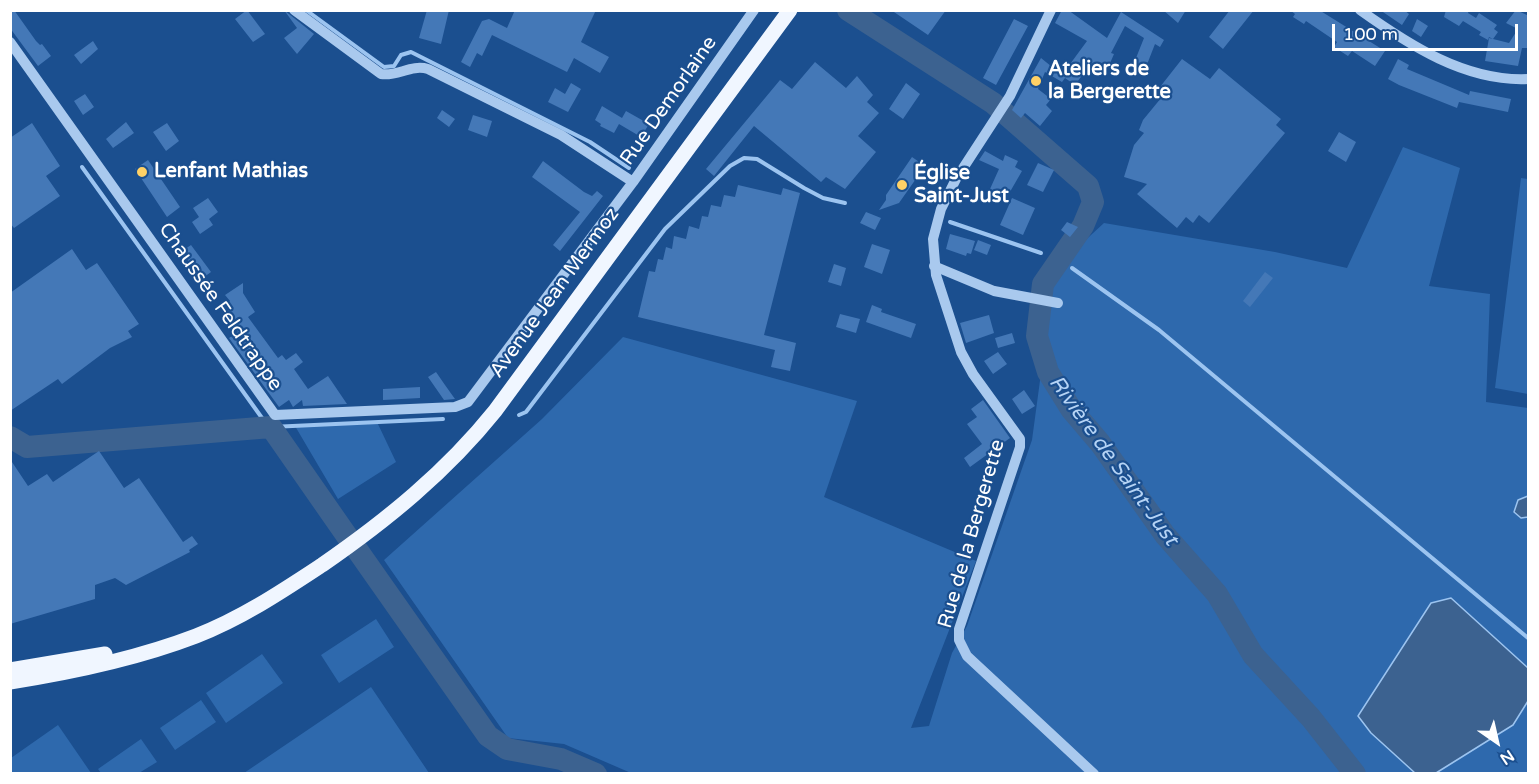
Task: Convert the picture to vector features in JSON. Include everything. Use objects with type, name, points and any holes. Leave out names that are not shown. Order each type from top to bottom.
[{"type":"main road","name":"Avenue Jean Mermoz","points":[[10,682],[104,665],[197,636],[269,601],[368,534],[402,506],[474,436],[790,10]]},
{"type":"main road","name":"Avenue Jean Mermoz","points":[[10,670],[96,656],[177,635],[244,607],[320,566]]},
{"type":"street","points":[[294,10],[381,74],[393,74],[419,68],[428,69],[561,135],[633,182]]},
{"type":"street","name":"Rue Demorlaine","points":[[633,182],[754,10]]},
{"type":"street","name":"Rue de la Bergerette","points":[[1050,10],[1006,102],[965,163],[944,203],[933,239],[934,266],[968,366],[1020,439],[1020,447],[959,629],[960,645],[967,656],[1094,774]]},
{"type":"street","points":[[1360,10],[1442,60],[1491,75],[1528,79]]},
{"type":"street","name":"Chaussée Feldtrappe","points":[[10,42],[275,415],[455,407],[468,402],[633,182]]},
{"type":"street","points":[[934,266],[994,291],[1052,302]]},
{"type":"shaded area","points":[[1403,147],[1460,168],[1429,286],[1490,294],[1486,402],[1528,408],[1528,773],[631,773],[564,744],[508,738],[384,560],[542,419],[623,337],[857,401],[824,497],[976,561],[911,728],[929,726],[952,653],[967,626],[1032,440],[1053,284],[1066,258],[1104,223],[1275,252],[1347,268]]},
{"type":"shaded area","points":[[1521,178],[1528,179],[1528,394],[1495,388]]},
{"type":"shaded area","points":[[377,422],[396,462],[338,499],[295,426]]},
{"type":"shaded area","points":[[1528,496],[1528,517],[1521,518],[1514,512],[1518,500]]},
{"type":"shaded area","points":[[1451,598],[1528,668],[1528,701],[1513,725],[1436,773],[1415,773],[1371,733],[1358,716],[1431,603]]},
{"type":"shaded area","points":[[376,619],[394,647],[339,683],[321,655]]},
{"type":"shaded area","points":[[262,654],[283,683],[226,723],[206,693]]},
{"type":"shaded area","points":[[371,687],[429,773],[244,773]]},
{"type":"shaded area","points":[[201,700],[216,722],[175,750],[160,728]]},
{"type":"shaded area","points":[[58,725],[91,773],[11,773],[11,758]]},
{"type":"shaded area","points":[[141,739],[157,762],[139,773],[101,773],[98,769]]},
{"type":"building","points":[[10,10],[14,10],[36,41],[42,44],[51,56],[38,66],[10,28]]},
{"type":"building","points":[[247,10],[265,34],[253,42],[235,19]]},
{"type":"building","points":[[284,10],[314,34],[297,54],[284,38],[297,28]]},
{"type":"building","points":[[427,10],[449,10],[441,44],[419,38]]},
{"type":"building","points":[[515,10],[596,10],[581,42],[609,57],[600,73],[574,58],[567,72],[492,35],[482,56],[477,53],[470,67],[461,62],[482,21],[489,19],[507,28]]},
{"type":"building","points":[[891,10],[946,10],[928,35]]},
{"type":"building","points":[[1062,10],[1068,10],[1107,38],[1121,12],[1164,40],[1160,47],[1155,44],[1146,67],[1134,63],[1144,38],[1125,26],[1111,53],[1114,54],[1105,75],[1089,66],[1075,85],[1065,78],[1062,82],[1045,72],[1038,89],[1051,99],[1046,105],[1052,111],[1040,126],[1025,113],[1021,118],[1012,110],[1041,58],[1062,75],[1087,41],[1055,23]]},
{"type":"building","points":[[1163,10],[1186,10],[1178,23]]},
{"type":"building","points":[[1230,10],[1254,10],[1223,49],[1209,37]]},
{"type":"building","points":[[1290,10],[1319,10],[1385,51],[1375,66],[1352,51],[1348,56],[1334,47],[1337,42],[1306,21],[1304,24],[1293,17],[1295,14]]},
{"type":"building","points":[[1380,10],[1404,10],[1409,14],[1402,25]]},
{"type":"building","points":[[1446,10],[1469,10],[1468,13],[1476,18],[1479,13],[1497,25],[1494,29],[1498,32],[1493,39],[1489,37],[1488,40],[1479,35],[1481,32],[1463,21],[1459,26],[1444,17]]},
{"type":"building","points":[[1516,10],[1527,15],[1528,12],[1528,48],[1522,48],[1518,66],[1485,61],[1489,38],[1509,43],[1518,29],[1506,23]]},
{"type":"building","points":[[1014,19],[1028,26],[996,85],[983,78]]},
{"type":"building","points":[[1417,19],[1428,26],[1421,37],[1412,31]]},
{"type":"building","points":[[93,41],[98,49],[81,64],[74,55]]},
{"type":"building","points":[[1182,59],[1210,79],[1219,68],[1281,119],[1276,125],[1285,133],[1209,223],[1199,215],[1193,223],[1186,217],[1177,228],[1137,194],[1147,184],[1124,177],[1134,145],[1144,133],[1139,130],[1143,120],[1166,92],[1160,87]]},
{"type":"building","points":[[1398,59],[1409,65],[1407,69],[1469,95],[1470,91],[1511,99],[1508,112],[1459,102],[1457,108],[1399,85],[1388,79]]},
{"type":"building","points":[[815,62],[846,88],[857,76],[873,95],[867,102],[879,113],[858,136],[876,152],[845,189],[826,177],[821,182],[754,126],[714,176],[706,169],[780,80],[792,89]]},
{"type":"building","points":[[571,83],[581,89],[568,112],[548,102],[555,88],[565,94]]},
{"type":"building","points":[[906,83],[920,94],[903,119],[889,109]]},
{"type":"building","points":[[85,94],[94,107],[83,115],[74,101]]},
{"type":"building","points":[[602,106],[622,118],[626,111],[649,124],[641,137],[619,124],[614,133],[600,126],[601,124],[595,120]]},
{"type":"building","points":[[442,110],[455,119],[449,127],[437,118]]},
{"type":"building","points":[[473,115],[492,121],[487,137],[468,130]]},
{"type":"building","points":[[126,122],[134,133],[113,148],[106,139]]},
{"type":"building","points":[[32,123],[60,166],[46,176],[60,196],[14,228],[10,223],[10,138]]},
{"type":"building","points":[[167,123],[179,141],[166,151],[153,132]]},
{"type":"building","points":[[1339,132],[1356,142],[1346,162],[1328,151]]},
{"type":"building","points":[[985,151],[1003,161],[1005,155],[1018,161],[1015,167],[1022,171],[1007,197],[990,189],[999,169],[979,160]]},
{"type":"building","name":"Église Saint-Just","points":[[912,157],[925,166],[899,203],[879,210],[886,200],[886,195]]},
{"type":"building","points":[[148,160],[180,207],[167,217],[135,169]]},
{"type":"building","points":[[543,161],[584,192],[592,196],[597,191],[603,196],[560,251],[553,245],[580,212],[532,177]]},
{"type":"building","points":[[1038,163],[1054,170],[1043,192],[1027,185]]},
{"type":"building","points":[[738,185],[781,195],[783,188],[800,193],[764,335],[796,343],[790,371],[771,367],[775,350],[638,317],[649,271],[655,272],[658,259],[663,260],[666,247],[672,249],[674,236],[686,239],[689,226],[699,229],[702,216],[708,217],[711,205],[721,207],[724,195],[735,197]]},
{"type":"building","points":[[208,198],[218,212],[209,219],[213,225],[200,234],[192,222],[199,217],[193,208]]},
{"type":"building","points":[[1012,198],[1035,208],[1023,235],[1000,225]]},
{"type":"building","points":[[866,212],[881,218],[875,230],[860,223]]},
{"type":"building","points":[[1067,222],[1078,227],[1070,237],[1061,230]]},
{"type":"building","points":[[950,234],[975,241],[971,254],[967,253],[966,256],[946,249]]},
{"type":"building","points":[[978,240],[991,245],[987,255],[974,250]]},
{"type":"building","points":[[872,244],[890,250],[882,274],[864,267]]},
{"type":"building","points":[[191,245],[211,272],[200,280],[182,251]]},
{"type":"building","points":[[72,249],[86,270],[97,263],[139,324],[128,331],[132,337],[110,348],[62,384],[58,379],[10,411],[10,293]]},
{"type":"building","points":[[834,264],[846,268],[841,286],[828,282]]},
{"type":"building","points":[[1265,272],[1273,278],[1250,307],[1243,301]]},
{"type":"building","points":[[243,283],[243,293],[255,312],[248,317],[278,358],[282,355],[286,360],[296,353],[303,362],[294,369],[308,389],[328,376],[347,404],[303,406],[302,400],[293,407],[289,400],[279,407],[229,338],[238,332],[221,307],[230,301],[225,295]]},
{"type":"building","points":[[872,305],[882,309],[881,312],[916,324],[911,338],[866,322]]},
{"type":"building","points":[[840,314],[860,319],[856,333],[836,327]]},
{"type":"building","points":[[989,315],[994,333],[966,343],[960,323]]},
{"type":"building","points":[[1012,333],[1015,343],[998,348],[995,338]]},
{"type":"building","points":[[998,352],[1007,364],[993,374],[984,361]]},
{"type":"building","points":[[436,372],[455,399],[444,400],[428,377]]},
{"type":"building","points":[[420,387],[420,398],[383,400],[383,389]]},
{"type":"building","points":[[1024,390],[1035,406],[1022,414],[1012,399]]},
{"type":"building","points":[[983,400],[1010,438],[970,467],[964,458],[982,444],[967,424],[977,417],[971,409]]},
{"type":"building","points":[[99,451],[124,488],[139,478],[183,542],[192,536],[198,544],[189,550],[190,552],[126,585],[115,578],[95,585],[95,599],[10,624],[10,459],[28,486],[47,474],[53,482]]},
{"type":"waterway","points":[[306,10],[384,67],[394,66],[401,55],[411,52],[590,142],[629,168]]},
{"type":"waterway","name":"Rivière de Saint-Just","points":[[848,10],[993,103],[1088,186],[1093,202],[1083,226],[1043,284],[1037,336],[1048,372],[1071,409],[1100,443],[1165,535],[1217,594],[1253,655],[1311,718],[1355,774]]},
{"type":"waterway","points":[[519,415],[526,412],[665,229],[730,166],[744,158],[757,159],[823,198],[845,203]]},
{"type":"waterway","points":[[82,167],[262,418],[271,427],[443,419]]},
{"type":"waterway","points":[[950,222],[1041,253]]},
{"type":"waterway","points":[[1072,268],[1159,330],[1528,638]]},
{"type":"waterway","points":[[10,437],[27,447],[271,427],[349,539]]},
{"type":"waterway","points":[[358,551],[488,736],[507,749],[561,759],[596,774]]},
{"type":"place","name":"Ateliers de la Bergerette","points":[[1036,81]]},
{"type":"place","name":"Lenfant Mathias","points":[[142,172]]},
{"type":"place","name":"Église Saint-Just","points":[[902,185]]}]
